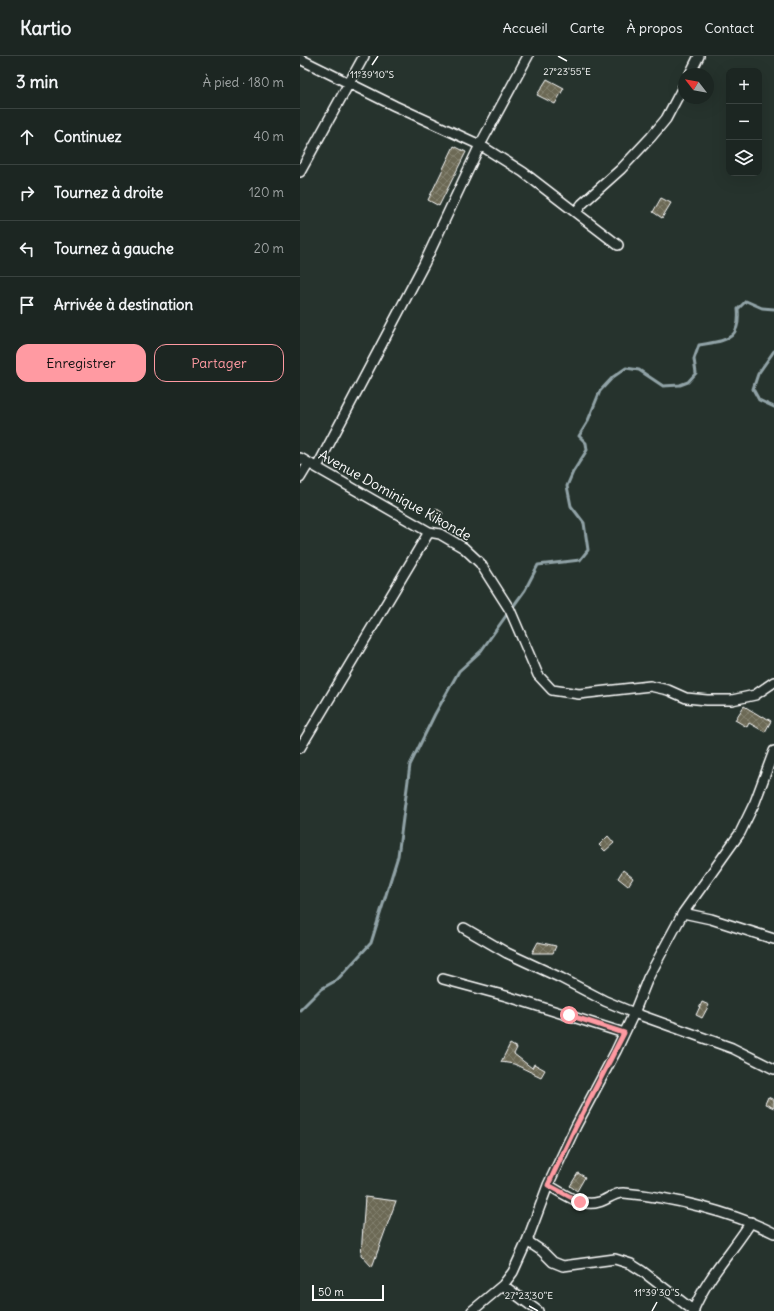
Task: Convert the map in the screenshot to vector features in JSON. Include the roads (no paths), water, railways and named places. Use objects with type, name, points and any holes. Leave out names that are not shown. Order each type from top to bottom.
[{"type":"street","points":[[300,172],[364,56]]},
{"type":"street","points":[[317,467],[424,264],[480,145],[528,56]]},
{"type":"street","points":[[693,68],[699,56]]},
{"type":"street","points":[[300,59],[349,84],[480,145],[523,172],[618,244]]},
{"type":"street","points":[[576,212],[582,204],[621,168],[654,133],[666,119],[678,96]]},
{"type":"street","points":[[300,478],[304,460]]},
{"type":"street","name":"Avenue Dominique Kikonde","points":[[304,460],[429,532],[440,534],[464,548],[480,563],[510,610],[538,675],[552,690],[579,694],[650,686],[668,690],[686,698],[732,700],[755,695],[774,682]]},
{"type":"street","points":[[300,748],[429,532]]},
{"type":"street","points":[[472,1311],[503,1285],[513,1272],[527,1241],[548,1185],[576,1126],[634,1013],[648,978],[684,913],[722,861],[740,833],[755,802],[774,751]]},
{"type":"street","points":[[684,913],[711,919],[774,939]]},
{"type":"street","points":[[464,928],[512,955],[605,1001],[732,1048],[774,1068]]},
{"type":"street","points":[[443,979],[506,996],[624,1033]]},
{"type":"street","points":[[548,1185],[580,1202],[588,1204],[599,1202],[622,1193],[667,1199],[751,1222],[774,1233]]},
{"type":"street","points":[[527,1241],[542,1251],[553,1262],[563,1266],[615,1259],[631,1264],[694,1311],[701,1293],[708,1281],[751,1222]]},
{"type":"street","points":[[503,1285],[538,1311]]},
{"type":"waterway","points":[[512,608],[525,590],[538,565],[580,560],[588,550],[584,523],[571,506],[567,486],[573,472],[587,450],[586,443],[579,436],[587,423],[600,391],[613,377],[626,368],[639,370],[663,386],[680,385],[688,382],[696,373],[694,359],[699,345],[717,342],[730,337],[737,327],[738,309],[746,301],[762,308],[774,309]]},
{"type":"waterway","points":[[774,351],[758,374],[753,389],[759,400],[774,407]]},
{"type":"waterway","points":[[300,1010],[321,989],[337,980],[371,943],[398,856],[410,765],[435,714],[459,671],[481,651],[508,613]]}]
